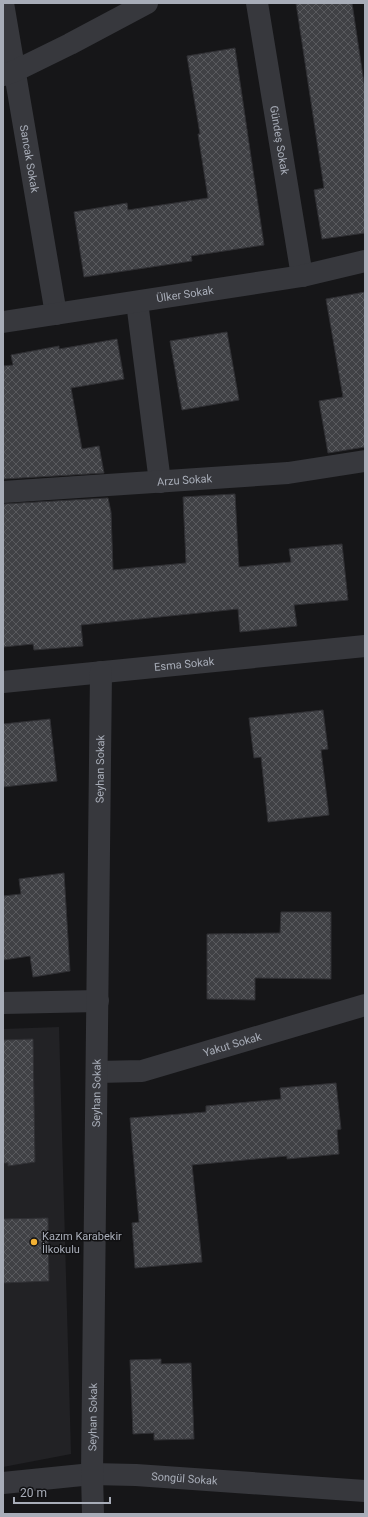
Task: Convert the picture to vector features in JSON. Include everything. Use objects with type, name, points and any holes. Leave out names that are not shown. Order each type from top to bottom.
[{"type":"street","name":"Sancak Sokak","points":[[3,3],[9,73],[56,314]]},
{"type":"street","points":[[9,73],[70,44],[147,3]]},
{"type":"street","name":"Gündeş Sokak","points":[[258,3],[302,276]]},
{"type":"street","name":"Ülker Sokak","points":[[3,322],[302,276],[365,261]]},
{"type":"street","points":[[137,302],[160,482]]},
{"type":"street","name":"Arzu Sokak","points":[[3,492],[288,472],[365,461]]},
{"type":"street","name":"Esma Sokak","points":[[3,682],[365,646]]},
{"type":"street","name":"Seyhan Sokak","points":[[93,1514],[92,1474],[101,672]]},
{"type":"street","points":[[3,1003],[98,1002]]},
{"type":"street","name":"Yakut Sokak","points":[[97,1072],[142,1071],[365,1005]]},
{"type":"street","name":"Songül Sokak","points":[[3,1483],[92,1474],[136,1475],[365,1491]]},
{"type":"shaded area","name":"Kazım Karabekir İlkokulu","points":[[59,1027],[71,1454],[3,1467],[3,1029]]},
{"type":"building","points":[[296,3],[352,3],[365,90],[365,233],[322,239],[314,190],[324,188]]},
{"type":"building","points":[[235,48],[264,245],[191,256],[192,261],[84,277],[74,212],[127,203],[128,210],[208,198],[198,134],[200,134],[187,56]]},
{"type":"building","points":[[365,292],[365,447],[328,453],[319,401],[343,397],[326,299]]},
{"type":"building","points":[[227,332],[239,400],[182,410],[170,341]]},
{"type":"building","points":[[117,339],[124,379],[71,388],[82,449],[99,446],[104,473],[3,479],[3,366],[13,365],[11,355],[59,346],[59,349]]},
{"type":"building","points":[[235,494],[239,567],[291,562],[289,549],[342,544],[348,600],[294,605],[297,626],[240,632],[238,609],[81,625],[83,646],[34,650],[33,644],[3,647],[3,504],[108,498],[111,512],[113,570],[186,563],[183,497]]},
{"type":"building","points":[[323,710],[328,749],[321,750],[329,815],[268,822],[261,757],[254,758],[249,718]]},
{"type":"building","points":[[50,719],[57,781],[3,787],[3,724]]},
{"type":"building","points":[[64,873],[70,971],[33,977],[30,956],[3,960],[3,896],[21,894],[19,879]]},
{"type":"building","points":[[281,912],[331,912],[331,979],[255,978],[255,1000],[207,999],[207,934],[280,933]]},
{"type":"building","points":[[33,1039],[35,1162],[8,1166],[8,1163],[3,1163],[3,1040]]},
{"type":"building","points":[[336,1083],[341,1129],[337,1130],[339,1154],[287,1159],[287,1156],[192,1165],[202,1262],[135,1268],[132,1223],[139,1222],[130,1118],[206,1112],[206,1106],[281,1099],[280,1088]]},
{"type":"building","points":[[48,1218],[49,1281],[3,1283],[3,1219]]},
{"type":"building","points":[[161,1359],[161,1364],[191,1363],[194,1439],[154,1440],[154,1433],[133,1434],[130,1360]]},
{"type":"place","name":"Kazım Karabekir İlkokulu","points":[[34,1242]]}]
